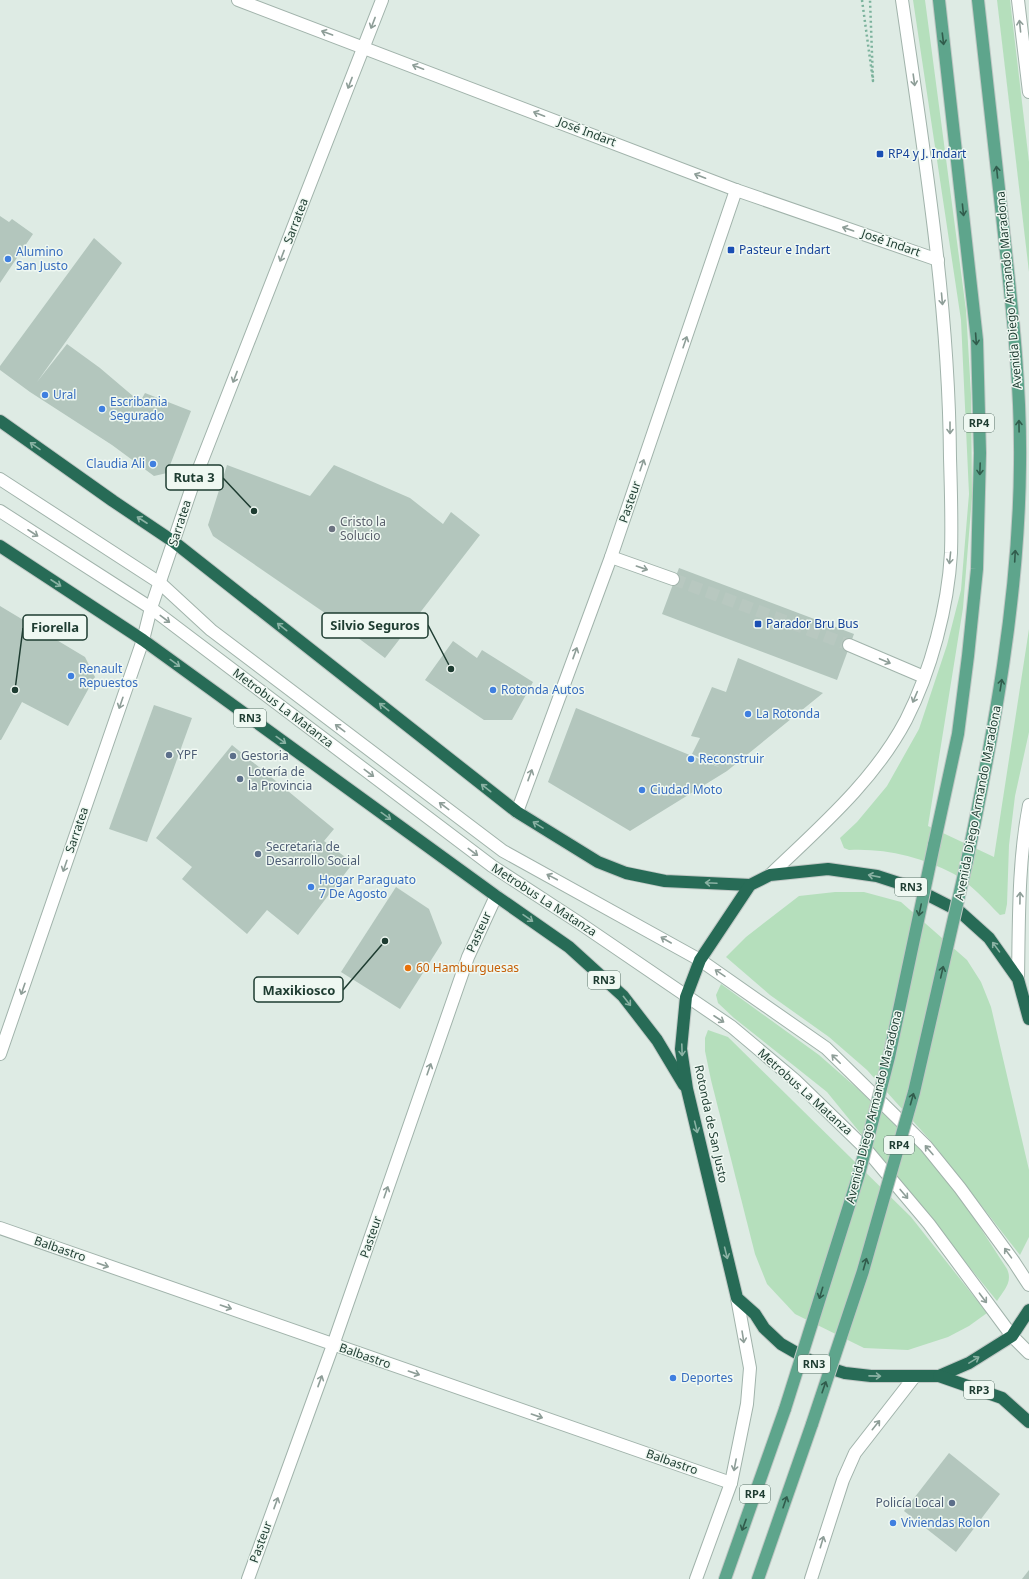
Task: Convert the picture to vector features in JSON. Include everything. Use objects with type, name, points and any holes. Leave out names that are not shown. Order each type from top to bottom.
[{"type":"highway","name":"RN3","points":[[0,421],[174,542],[516,812],[598,862],[626,873],[665,881],[750,885]]},
{"type":"highway","name":"RN3","points":[[0,546],[143,640],[496,896],[569,947],[624,996],[656,1040],[687,1089]]},
{"type":"highway","name":"Rotonda de San Justo","points":[[737,1298],[687,1089],[681,1049],[686,997],[700,960],[750,885],[770,875],[828,868],[877,876],[914,888],[959,911],[989,938],[1018,979],[1029,1020]]},
{"type":"highway","name":"RN3","points":[[737,1298],[754,1314],[764,1328],[781,1344],[816,1364],[845,1373],[871,1376],[939,1376],[969,1363],[1012,1336],[1029,1310]]},
{"type":"highway","name":"RP3","points":[[939,1376],[1002,1398],[1017,1409],[1029,1422]]},
{"type":"main road","name":"Avenida Diego Armando Maradona","points":[[725,1579],[785,1409],[859,1174],[889,1057],[958,734],[977,569],[980,453],[977,340],[939,0]]},
{"type":"main road","name":"Avenida Diego Armando Maradona","points":[[758,1579],[863,1271],[914,1092],[967,861],[991,746],[1004,664],[1014,568],[1020,465],[1018,362],[978,0]]},
{"type":"street","name":"José Indart","points":[[238,0],[364,46],[736,190],[938,260]]},
{"type":"street","name":"Sarratea","points":[[0,1054],[143,640],[151,608],[197,474],[382,0]]},
{"type":"street","points":[[770,875],[856,790],[879,761],[906,720],[924,677],[944,610],[951,554],[950,393],[938,260],[902,0]]},
{"type":"street","points":[[1018,0],[1029,92]]},
{"type":"street","name":"Pasteur","points":[[516,812],[611,557],[736,190]]},
{"type":"street","name":"Metrobus La Matanza","points":[[0,479],[160,583],[211,630],[504,851],[700,960],[826,1048],[926,1146],[960,1188],[1029,1286]]},
{"type":"street","name":"Metrobus La Matanza","points":[[0,512],[151,608],[492,866],[578,922],[732,1027],[795,1080],[865,1148],[929,1224],[1012,1336],[1029,1352]]},
{"type":"street","points":[[611,557],[673,579]]},
{"type":"street","points":[[849,645],[924,677]]},
{"type":"street","points":[[1018,979],[1024,866],[1023,836],[1029,804]]},
{"type":"street","name":"Pasteur","points":[[248,1579],[333,1345],[468,957],[496,896]]},
{"type":"street","name":"Balbastro","points":[[0,1228],[732,1483]]},
{"type":"street","points":[[696,1579],[732,1483],[747,1404],[750,1368],[737,1298]]},
{"type":"street","points":[[810,1579],[840,1487],[855,1453],[915,1376]]},
{"type":"street","points":[[1017,1409],[1029,1417]]},
{"type":"path","points":[[862,0],[873,81],[870,0]]},
{"type":"green space","points":[[913,0],[925,0],[966,310],[971,395],[972,497],[963,608],[928,826],[994,857],[1029,629],[1029,732],[1015,796],[1009,845],[1007,904],[1005,914],[1000,915],[966,883],[954,874],[942,868],[916,858],[889,852],[849,850],[844,848],[840,838],[857,822],[887,786],[919,729],[947,645],[961,590],[969,494],[961,320]]},
{"type":"green space","points":[[997,0],[1010,0],[1029,162],[1029,272]]},
{"type":"green space","points":[[835,892],[864,892],[901,902],[967,960],[981,982],[991,1007],[1029,1170],[1029,1237],[1020,1255],[930,1140],[867,1070],[829,1037],[770,995],[726,957],[746,937],[799,896]]},
{"type":"green space","points":[[721,984],[819,1055],[859,1090],[936,1165],[974,1218],[1007,1269],[1009,1274],[1008,1282],[997,1301],[827,1092],[734,1018],[718,1003],[716,995]]},
{"type":"green space","points":[[708,1030],[728,1037],[911,1217],[987,1313],[969,1326],[948,1337],[908,1350],[864,1348],[795,1314],[767,1284],[755,1254],[711,1080],[705,1051],[705,1038]]},
{"type":"building","name":"Alumino San Justo","points":[[0,216],[9,222],[12,219],[33,234],[0,283]]},
{"type":"building","points":[[94,238],[122,263],[37,382],[67,344],[100,368],[140,402],[145,393],[191,411],[167,473],[154,476],[112,445],[30,392],[0,370],[0,366]]},
{"type":"building","points":[[227,465],[310,496],[334,465],[410,498],[443,524],[451,512],[480,535],[385,658],[322,611],[213,536],[208,525]]},
{"type":"building","points":[[679,568],[854,634],[837,680],[662,614]]},
{"type":"building","points":[[0,606],[85,657],[95,677],[68,726],[22,702],[0,740]]},
{"type":"building","name":"Rotonda Autos","points":[[453,641],[477,658],[482,650],[533,682],[512,720],[484,720],[425,680]]},
{"type":"building","points":[[738,658],[823,693],[727,771],[630,831],[548,782],[576,708],[721,768],[692,754],[700,738],[691,736],[712,687],[726,692]]},
{"type":"building","points":[[154,705],[192,718],[147,842],[109,829]]},
{"type":"building","points":[[232,745],[334,829],[324,841],[353,863],[298,935],[267,910],[247,934],[182,879],[192,867],[156,838]]},
{"type":"building","points":[[396,887],[429,909],[442,943],[400,1009],[341,972]]},
{"type":"building","name":"Policía Local","points":[[949,1453],[1000,1494],[956,1552],[904,1511]]},
{"type":"building","points":[[1029,1570],[1029,1579],[1022,1579]]},
{"type":"tunnel","points":[[673,579],[849,645]]},
{"type":"place","name":"RP4 y J. Indart","points":[[880,154]]},
{"type":"place","name":"Pasteur e Indart","points":[[731,250]]},
{"type":"place","name":"Alumino San Justo","points":[[8,259]]},
{"type":"place","name":"Ural","points":[[45,395]]},
{"type":"place","name":"Escribania Segurado","points":[[102,409]]},
{"type":"place","name":"Claudia Ali","points":[[153,464]]},
{"type":"place","name":"Ruta 3","points":[[254,511]]},
{"type":"place","name":"Cristo la Solucio","points":[[332,529]]},
{"type":"place","name":"Parador Bru Bus","points":[[758,624]]},
{"type":"place","name":"Silvio Seguros","points":[[451,669]]},
{"type":"place","name":"Renault Repuestos","points":[[71,676]]},
{"type":"place","name":"Fiorella","points":[[15,690]]},
{"type":"place","name":"Rotonda Autos","points":[[493,690]]},
{"type":"place","name":"La Rotonda","points":[[748,714]]},
{"type":"place","name":"YPF","points":[[169,755]]},
{"type":"place","name":"Gestoria","points":[[233,756]]},
{"type":"place","name":"Reconstruir","points":[[691,759]]},
{"type":"place","name":"Lotería de la Provincia","points":[[240,779]]},
{"type":"place","name":"Ciudad Moto","points":[[642,790]]},
{"type":"place","name":"Secretaria de Desarrollo Social","points":[[258,854]]},
{"type":"place","name":"Hogar Paraguato 7 De Agosto","points":[[311,887]]},
{"type":"place","name":"Maxikiosco","points":[[385,941]]},
{"type":"place","name":"60 Hamburguesas","points":[[408,968]]},
{"type":"place","name":"Deportes","points":[[673,1378]]},
{"type":"place","name":"Policía Local","points":[[952,1503]]},
{"type":"place","name":"Viviendas Rolon","points":[[893,1523]]}]
